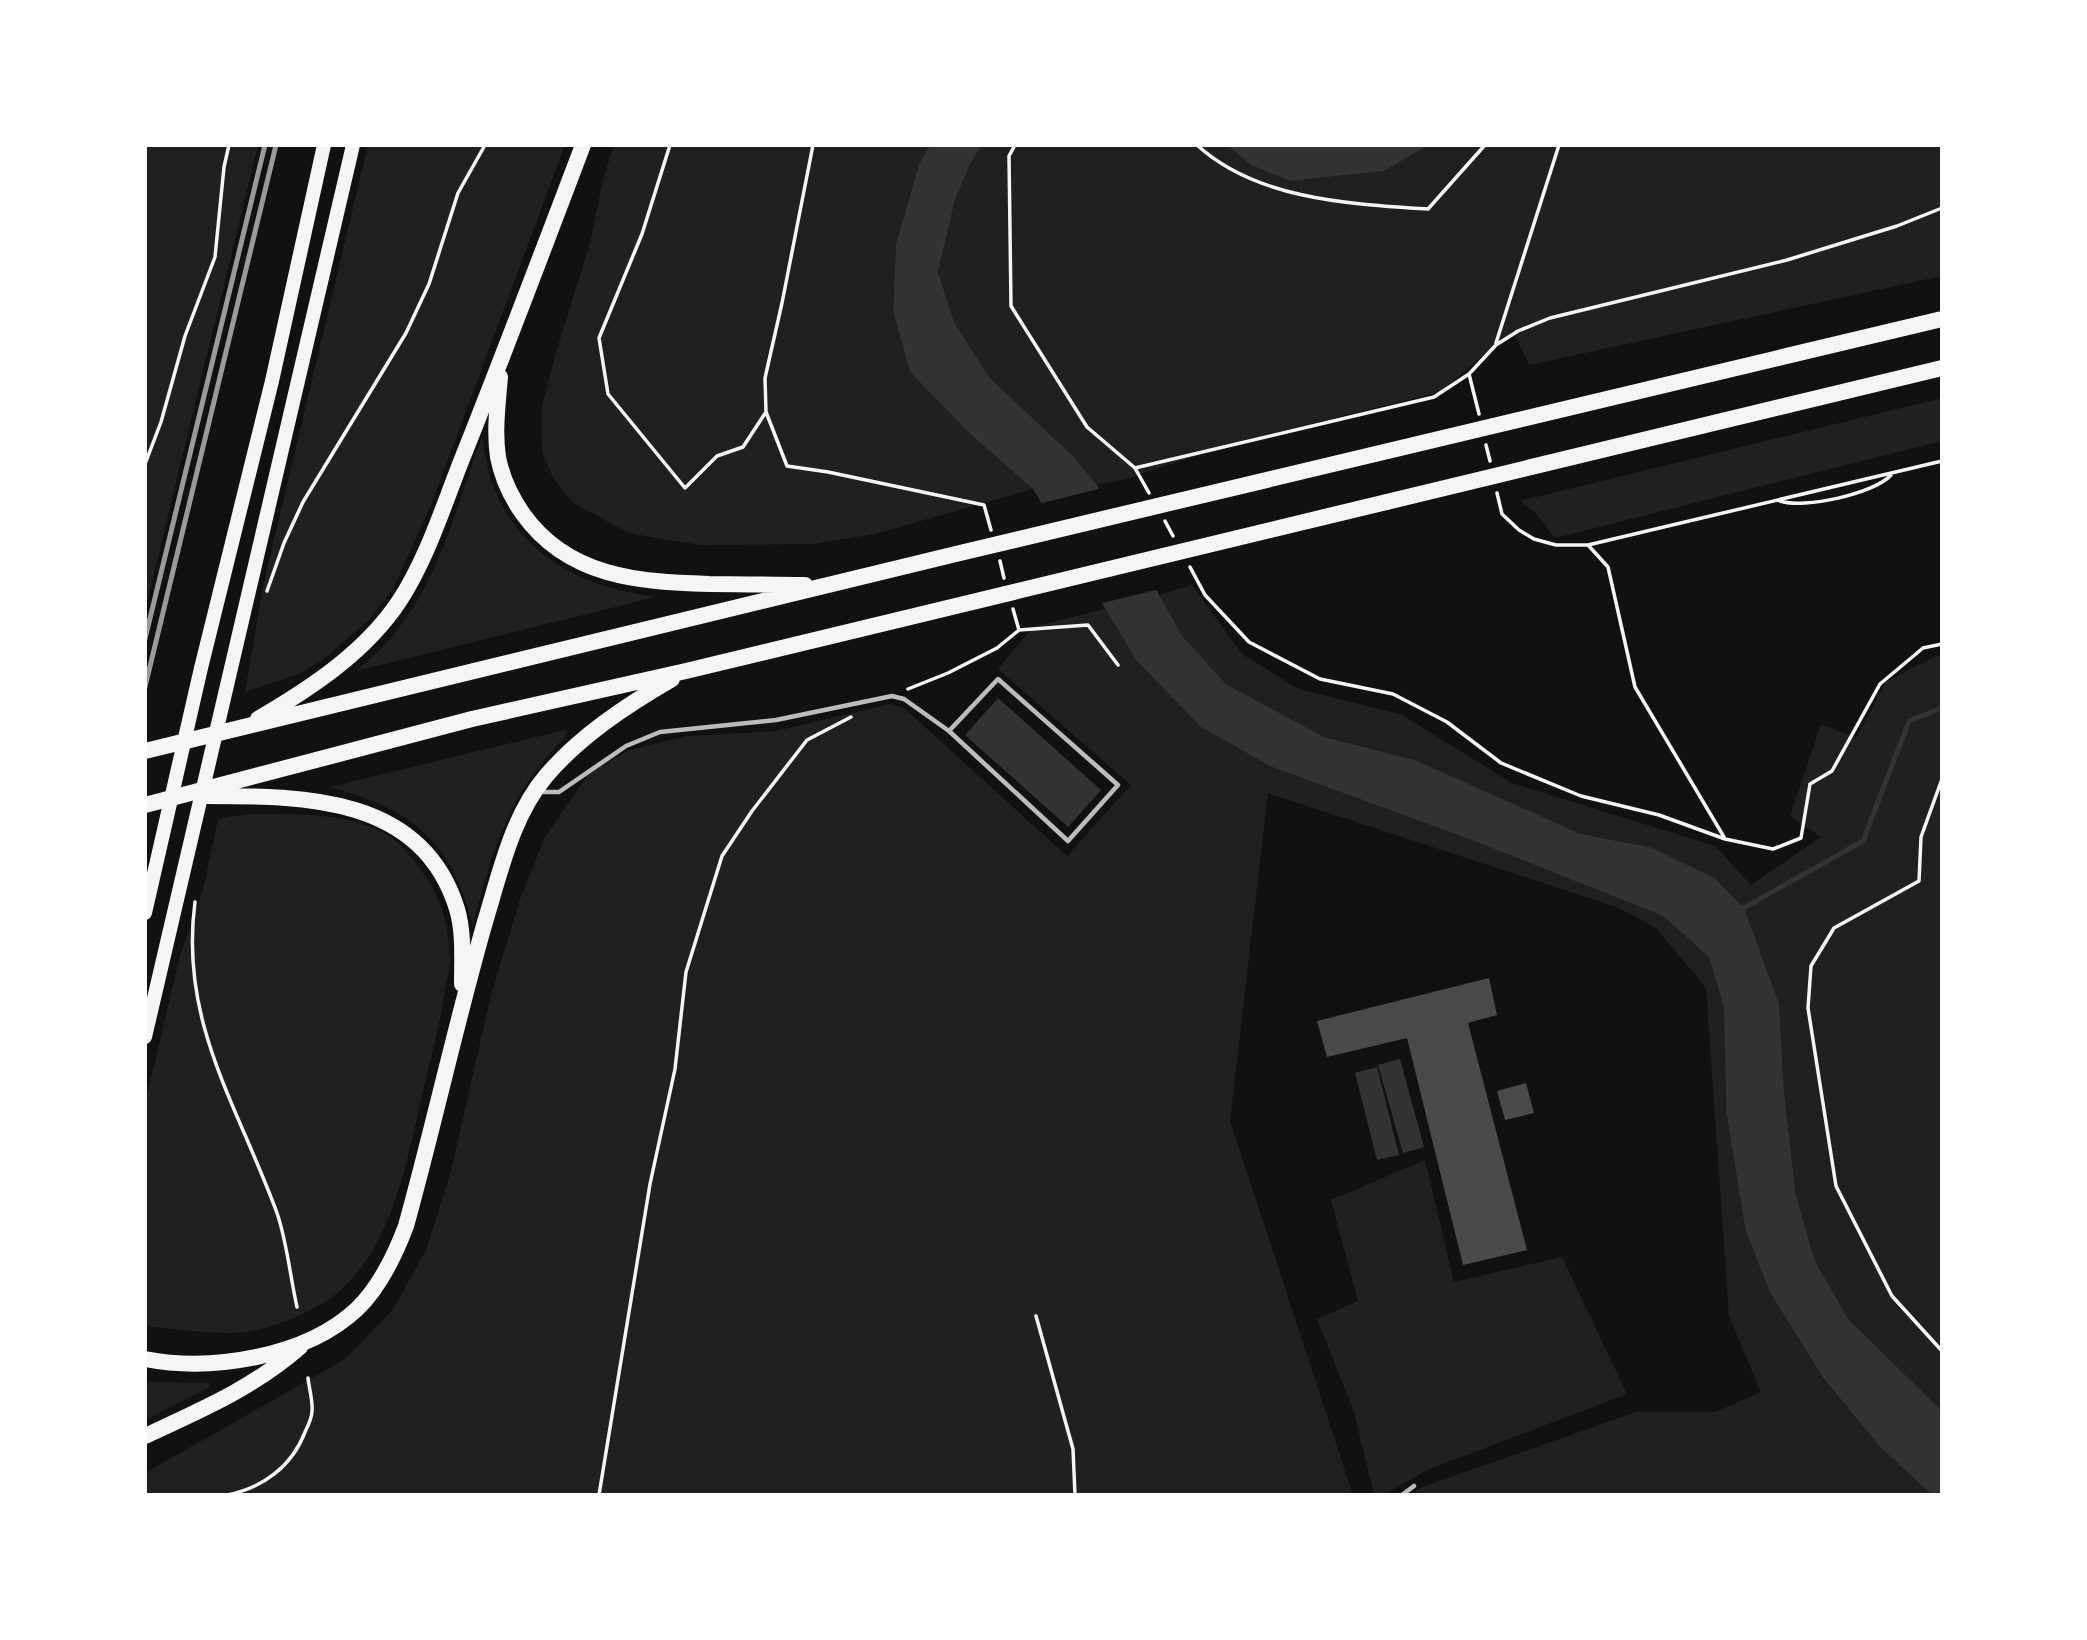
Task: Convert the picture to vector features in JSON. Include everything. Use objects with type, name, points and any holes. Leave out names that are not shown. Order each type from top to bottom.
[{"type":"highway","points":[[243,728],[313,685],[349,657],[378,628],[400,600],[423,554],[502,359],[583,145]]},
{"type":"highway","points":[[145,751],[1942,319]]},
{"type":"highway","points":[[502,359],[496,420],[498,457],[510,496],[536,531],[562,552],[590,567],[627,578],[667,583],[832,585]]},
{"type":"highway","points":[[145,805],[472,719],[686,671],[1942,368]]},
{"type":"highway","points":[[149,1357],[185,1364],[236,1360],[274,1352],[308,1340],[339,1324],[359,1307],[376,1286],[397,1249],[414,1196],[463,1004],[509,845],[535,792],[546,776],[578,744],[645,695],[686,671]]},
{"type":"highway","points":[[184,796],[255,796],[312,800],[345,806],[380,819],[404,832],[425,851],[437,867],[458,911],[463,1004]]},
{"type":"highway","points":[[145,1436],[235,1394],[273,1370],[308,1340]]},
{"type":"main road","points":[[145,914],[201,668],[272,381],[324,145]]},
{"type":"main road","points":[[145,1037],[353,145]]},
{"type":"lane","points":[[535,792],[559,792],[626,746],[660,732],[776,720],[892,696],[904,699],[949,731],[1068,841],[1118,785],[998,680],[949,731]]},
{"type":"lane","points":[[1402,1495],[1413,1486]]},
{"type":"path","points":[[145,464],[162,422],[185,336],[215,257],[224,167],[229,145]]},
{"type":"path","points":[[267,591],[284,543],[303,502],[406,333],[429,284],[458,193],[485,145]]},
{"type":"path","points":[[670,145],[642,234],[600,338],[608,394],[685,488],[718,456],[743,447],[766,412]]},
{"type":"path","points":[[813,145],[765,378],[766,412],[787,466],[984,505],[991,530]]},
{"type":"path","points":[[1015,145],[1009,156],[1011,306],[1087,427],[1135,468],[1154,502]]},
{"type":"path","points":[[1197,145],[1208,156],[1257,182],[1312,196],[1379,206],[1428,209],[1485,145]]},
{"type":"path","points":[[1496,345],[1559,145]]},
{"type":"path","points":[[1135,468],[1434,397],[1469,374],[1496,345],[1518,331],[1550,318],[1787,260],[1897,226],[1942,208]]},
{"type":"path","points":[[1469,374],[1481,425]]},
{"type":"path","points":[[1484,438],[1490,463]]},
{"type":"path","points":[[1496,489],[1502,514],[1519,530],[1534,539],[1556,545],[1588,545],[1942,461]]},
{"type":"path","points":[[1778,500],[1790,505],[1809,503],[1874,488],[1892,474]]},
{"type":"path","points":[[1161,514],[1173,537]]},
{"type":"path","points":[[1588,545],[1608,567],[1635,687],[1726,839]]},
{"type":"path","points":[[998,555],[1005,580]]},
{"type":"path","points":[[1186,560],[1205,595],[1249,642],[1320,679],[1393,694],[1447,722],[1501,763],[1581,796],[1659,815],[1726,839],[1773,849],[1801,838],[1810,784],[1832,771],[1880,684],[1923,648],[1942,644]]},
{"type":"path","points":[[1012,605],[1019,630]]},
{"type":"path","points":[[892,696],[948,673],[997,648],[1019,630],[1088,625],[1118,665]]},
{"type":"path","points":[[599,1495],[650,1184],[675,1069],[685,972],[722,856],[752,811],[807,740],[856,715]]},
{"type":"path","points":[[1942,779],[1921,837],[1919,881],[1834,928],[1811,966],[1808,1008],[1836,1186],[1892,1296],[1942,1351]]},
{"type":"path","points":[[195,901],[192,920],[193,961],[204,1034],[278,1215],[297,1307]]},
{"type":"path","points":[[1036,1316],[1073,1449],[1075,1495]]},
{"type":"path","points":[[227,1495],[265,1482],[299,1448],[312,1412],[308,1378]]},
{"type":"shaded area","points":[[145,145],[258,145],[145,610]]},
{"type":"shaded area","points":[[368,145],[565,145],[431,505],[393,589],[368,621],[321,661],[299,674],[245,692],[263,586]]},
{"type":"shaded area","points":[[614,145],[930,145],[919,164],[896,244],[893,311],[910,372],[970,434],[1033,489],[875,534],[814,544],[701,545],[667,540],[629,533],[573,503],[553,478],[542,452],[541,411],[590,243],[603,179]]},
{"type":"shaded area","points":[[930,145],[982,145],[970,164],[955,200],[938,272],[954,322],[989,377],[1074,457],[1097,485],[1183,637],[1226,684],[1324,737],[1415,760],[1581,834],[1650,847],[1715,878],[1744,908],[1779,1003],[1784,1092],[1796,1195],[1815,1261],[1849,1320],[1942,1411],[1942,1495],[1932,1495],[1880,1447],[1823,1378],[1769,1291],[1745,1228],[1726,1110],[1724,1008],[1709,957],[1663,916],[1469,839],[1272,767],[1201,727],[1136,660],[1033,489],[970,434],[910,372],[893,311],[896,244],[919,164]]},
{"type":"shaded area","points":[[982,145],[1227,145],[1251,165],[1290,181],[1384,171],[1429,145],[1942,145],[1942,276],[1529,365],[1515,335],[1492,348],[1440,392],[1244,440],[1126,479],[1097,485],[1074,457],[989,377],[954,322],[938,272],[955,200],[970,164]]},
{"type":"shaded area","points":[[1227,145],[1429,145],[1384,171],[1290,181],[1251,165]]},
{"type":"shaded area","points":[[1942,398],[1942,441],[1555,538],[1536,513],[1520,501]]},
{"type":"shaded area","points":[[482,436],[496,493],[519,530],[534,545],[568,571],[588,580],[656,597],[356,671],[393,635],[426,585],[448,536]]},
{"type":"shaded area","points":[[1192,585],[1242,654],[1299,689],[1402,715],[1512,783],[1715,846],[1751,885],[1821,837],[1790,816],[1821,724],[1856,738],[1886,682],[1942,653],[1942,1411],[1849,1320],[1815,1261],[1796,1195],[1784,1092],[1779,1003],[1744,908],[1715,878],[1650,847],[1581,834],[1415,760],[1324,737],[1226,684],[1183,637],[1159,595]]},
{"type":"shaded area","points":[[1105,609],[1136,660],[1272,767],[1469,839],[1663,916],[1709,957],[1724,1008],[1726,1110],[1745,1228],[1769,1291],[1823,1379],[1880,1447],[1932,1495],[1411,1495],[1417,1489],[1636,1412],[1715,1412],[1761,1392],[1729,1316],[1706,988],[1656,928],[1619,908],[1268,793],[1230,1121],[1353,1495],[145,1495],[145,1473],[345,1359],[392,1311],[426,1250],[451,1171],[491,995],[520,899],[545,837],[589,773],[629,750],[688,736],[776,731],[890,704],[904,708],[1067,856],[1131,785],[998,669],[1033,627]]},
{"type":"shaded area","points":[[998,698],[1101,790],[1068,827],[965,735]]},
{"type":"shaded area","points":[[565,730],[568,734],[531,777],[506,822],[488,870],[473,925],[453,871],[440,850],[424,833],[385,806],[330,787]]},
{"type":"shaded area","points":[[248,814],[326,816],[365,825],[397,842],[421,870],[439,901],[448,935],[448,974],[434,1047],[401,1183],[381,1235],[351,1280],[331,1298],[310,1310],[286,1321],[249,1332],[205,1332],[152,1327],[145,1324],[145,1103],[180,956],[203,890],[218,819]]},
{"type":"shaded area","points":[[1400,1059],[1424,1147],[1403,1153],[1378,1065]]},
{"type":"shaded area","points":[[1377,1067],[1399,1155],[1377,1160],[1355,1073]]},
{"type":"shaded area","points":[[1425,1160],[1454,1282],[1562,1257],[1627,1394],[1427,1470],[1383,1495],[1374,1495],[1354,1412],[1317,1319],[1358,1301],[1331,1200]]},
{"type":"shaded area","points":[[145,1382],[210,1383],[210,1387],[145,1420]]},
{"type":"pier","points":[[1102,488],[1160,589],[1098,604],[1038,504]]},
{"type":"building","points":[[1489,978],[1497,1015],[1468,1023],[1527,1250],[1463,1265],[1407,1038],[1327,1057],[1317,1021]]},
{"type":"building","points":[[1526,1083],[1534,1113],[1505,1120],[1497,1091]]},
{"type":"waterway","points":[[1740,910],[1863,841],[1909,721],[1942,708]]},
{"type":"railway","points":[[145,639],[265,145]]},
{"type":"railway","points":[[145,687],[276,145]]}]
